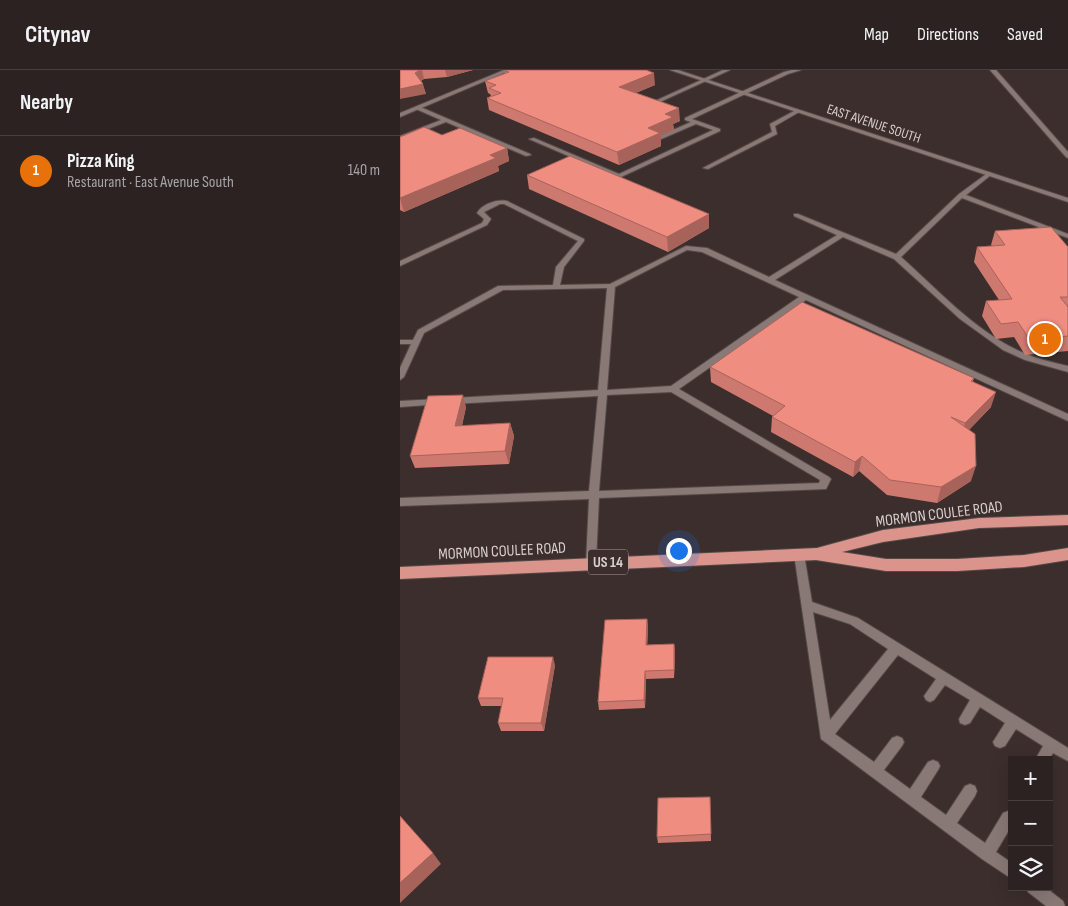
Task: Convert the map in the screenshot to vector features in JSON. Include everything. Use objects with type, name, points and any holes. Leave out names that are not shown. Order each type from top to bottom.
[{"type":"highway","name":"MORMON COULEE ROAD","points":[[816,554],[883,536],[979,523],[1068,520]]},
{"type":"highway","name":"MORMON COULEE ROAD","points":[[400,573],[799,554],[816,554],[886,565],[957,565],[1024,561],[1068,554]]},
{"type":"street","points":[[400,115],[508,70]]},
{"type":"street","name":"EAST AVENUE SOUTH","points":[[673,70],[1068,200]]},
{"type":"street","points":[[647,106],[727,70]]},
{"type":"street","points":[[532,139],[619,176],[718,130],[687,119],[798,70]]},
{"type":"street","points":[[993,70],[1068,156]]},
{"type":"street","points":[[418,108],[528,155]]},
{"type":"street","points":[[706,168],[775,133],[772,125],[798,111]]},
{"type":"street","points":[[400,138],[446,120]]},
{"type":"street","points":[[657,139],[696,122]]},
{"type":"street","points":[[897,257],[961,195],[989,174]]},
{"type":"street","points":[[961,195],[1068,236]]},
{"type":"street","points":[[400,264],[485,224],[488,219],[480,213],[481,211],[499,202],[505,202],[582,240],[560,267],[556,288]]},
{"type":"street","points":[[796,215],[897,257],[974,325],[1007,348],[1033,361],[1068,369]]},
{"type":"street","points":[[770,280],[843,234]]},
{"type":"street","points":[[400,377],[421,332],[501,288],[611,286],[686,248],[704,250],[1068,418]]},
{"type":"street","points":[[590,563],[611,286]]},
{"type":"street","points":[[400,404],[673,389],[806,296]]},
{"type":"street","points":[[400,342],[415,342]]},
{"type":"street","points":[[400,502],[822,486],[826,480],[673,389]]},
{"type":"street","points":[[799,554],[826,735],[1008,869]]},
{"type":"street","points":[[807,605],[854,621],[1068,755]]},
{"type":"street","points":[[826,735],[896,648]]},
{"type":"street","points":[[930,696],[944,677]]},
{"type":"street","points":[[965,719],[978,699]]},
{"type":"street","points":[[1000,742],[1014,721]]},
{"type":"street","points":[[875,772],[897,742]]},
{"type":"street","points":[[1044,756],[1051,744]]},
{"type":"street","points":[[912,798],[933,766]]},
{"type":"street","points":[[948,825],[970,791]]},
{"type":"street","points":[[987,854],[1008,818]]},
{"type":"street","points":[[1037,891],[1058,906]]},
{"type":"building","points":[[400,70],[420,70],[415,73],[423,84],[400,89]]},
{"type":"building","points":[[646,70],[654,73],[619,87],[679,108],[665,114],[673,117],[648,128],[660,133],[617,152],[487,98],[501,93],[489,88],[496,85],[485,81],[509,72],[505,71]]},
{"type":"building","points":[[424,127],[442,135],[460,128],[507,148],[490,155],[496,158],[400,198],[400,137]]},
{"type":"building","points":[[570,156],[709,214],[667,237],[527,175]]},
{"type":"building","points":[[1051,227],[1068,247],[1068,297],[1060,297],[1068,307],[1068,336],[1030,340],[1018,322],[1001,324],[986,301],[1012,299],[977,247],[1005,245],[995,231]]},
{"type":"building","points":[[802,302],[974,378],[971,381],[996,392],[965,423],[951,417],[975,434],[976,466],[941,487],[890,480],[862,456],[855,462],[772,417],[785,406],[710,367]]},
{"type":"building","points":[[463,395],[455,426],[510,423],[505,451],[410,456],[428,396]]},
{"type":"building","points":[[647,619],[646,645],[674,644],[674,670],[645,671],[644,700],[598,702],[605,620]]},
{"type":"building","points":[[488,657],[553,657],[541,723],[498,723],[503,698],[478,698]]},
{"type":"building","points":[[710,797],[711,834],[657,837],[658,798]]},
{"type":"building","points":[[400,816],[433,853],[400,883]]},
{"type":"place","name":"Pizza King","points":[[1045,339]]}]
